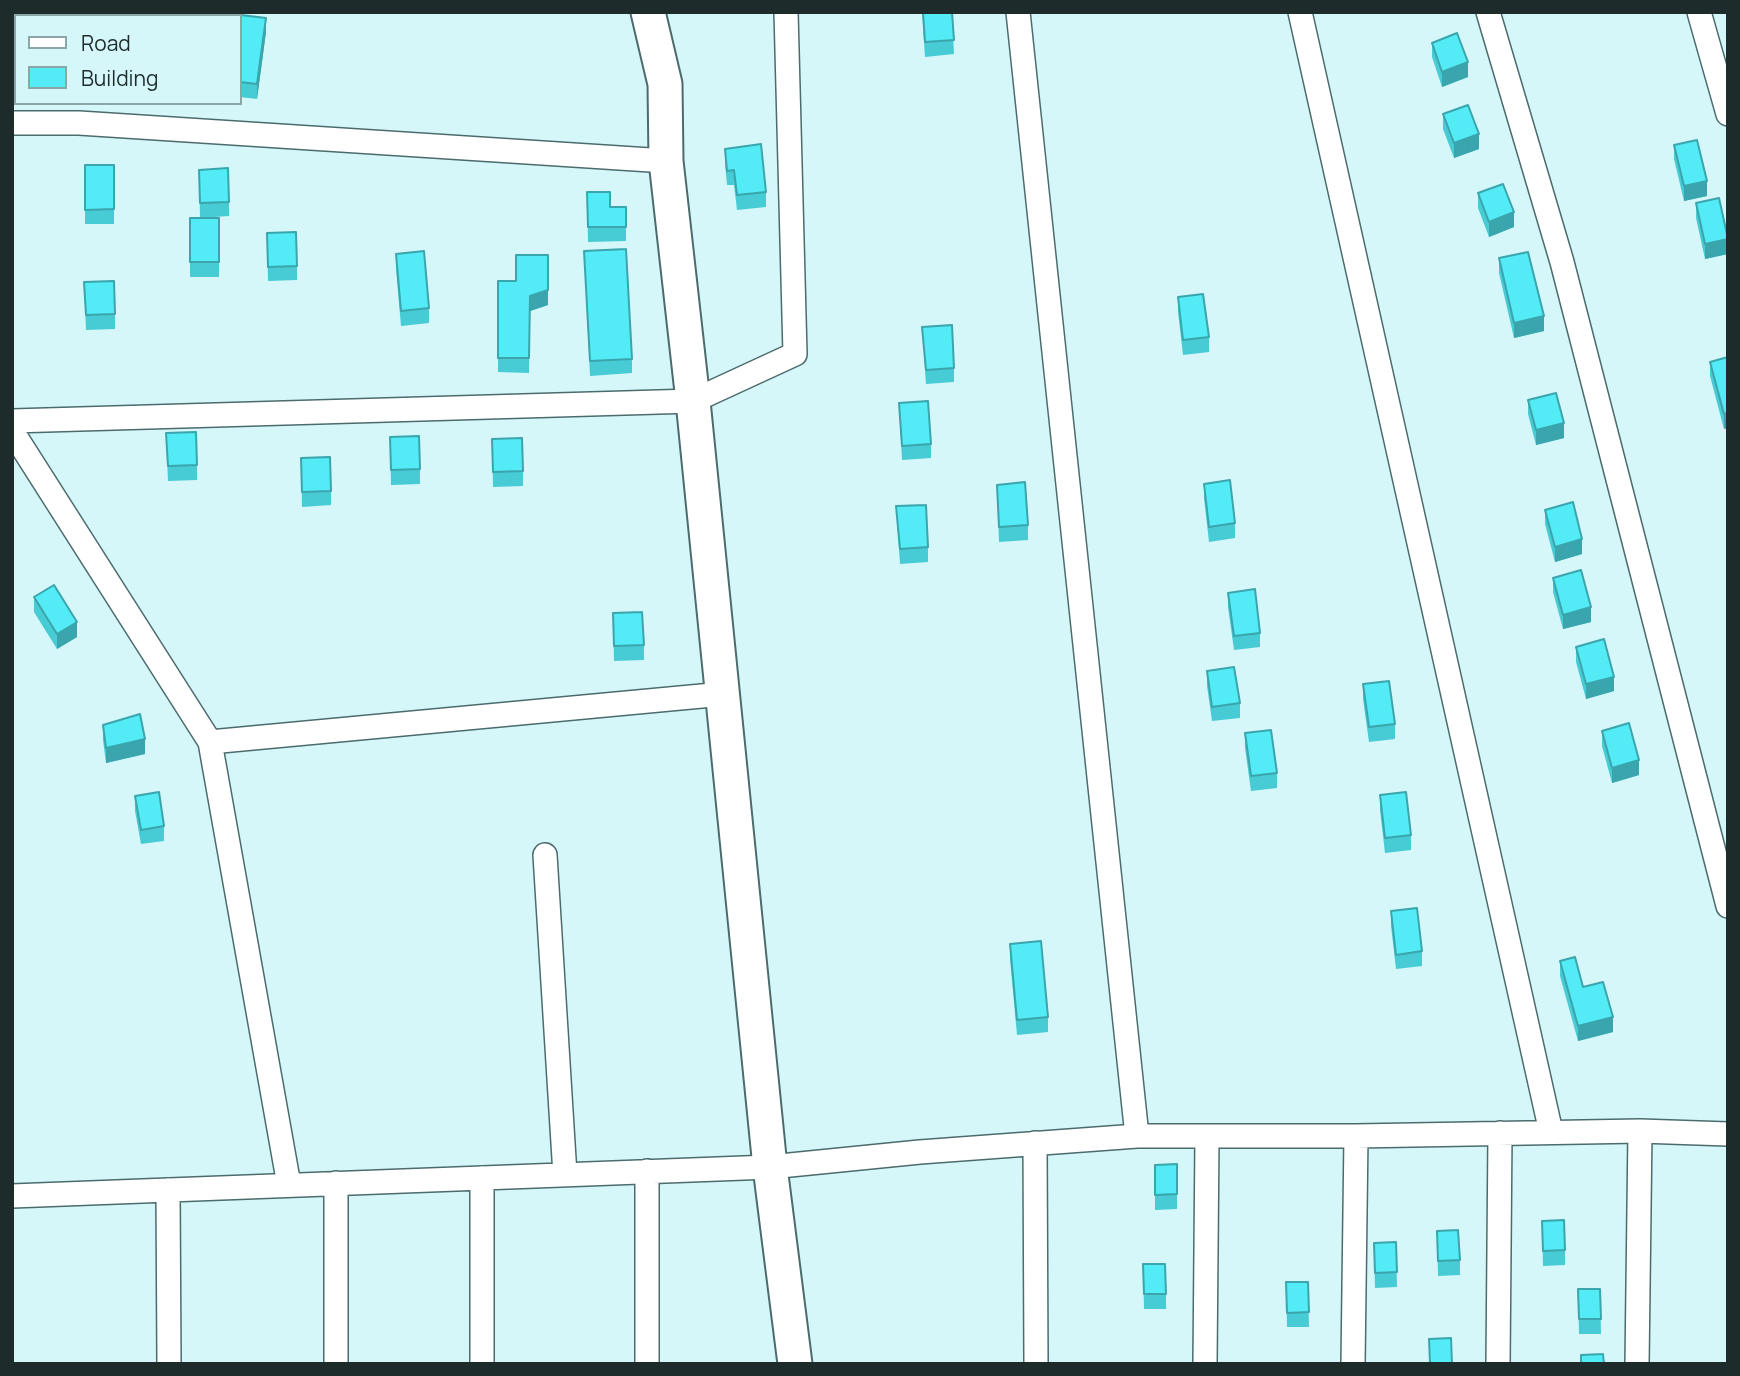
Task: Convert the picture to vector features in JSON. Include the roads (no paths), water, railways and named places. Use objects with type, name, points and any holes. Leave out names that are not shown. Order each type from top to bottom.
[{"type":"street","points":[[648,12],[664,84],[666,161],[693,401],[770,1167],[795,1364]]},
{"type":"street","points":[[12,421],[693,401],[795,354],[786,12]]},
{"type":"street","points":[[1018,12],[1137,1136]]},
{"type":"street","points":[[1300,12],[1550,1132]]},
{"type":"street","points":[[1488,12],[1562,262],[1728,906]]},
{"type":"street","points":[[1699,12],[1728,114]]},
{"type":"street","points":[[12,123],[79,123],[666,161]]},
{"type":"street","points":[[12,431],[211,742],[289,1185]]},
{"type":"street","points":[[211,742],[723,694]]},
{"type":"street","points":[[545,855],[565,1175]]},
{"type":"street","points":[[1637,1364],[1640,1131]]},
{"type":"street","points":[[12,1196],[770,1167],[920,1152],[1137,1136],[1356,1136],[1640,1131],[1728,1134]]},
{"type":"street","points":[[1498,1364],[1500,1133]]},
{"type":"street","points":[[1353,1364],[1356,1136]]},
{"type":"street","points":[[1205,1364],[1207,1137]]},
{"type":"street","points":[[1035,1143],[1036,1364]]},
{"type":"street","points":[[647,1171],[647,1364]]},
{"type":"street","points":[[482,1178],[482,1364]]},
{"type":"street","points":[[335,1183],[336,1364]]},
{"type":"street","points":[[167,1190],[169,1364]]}]
